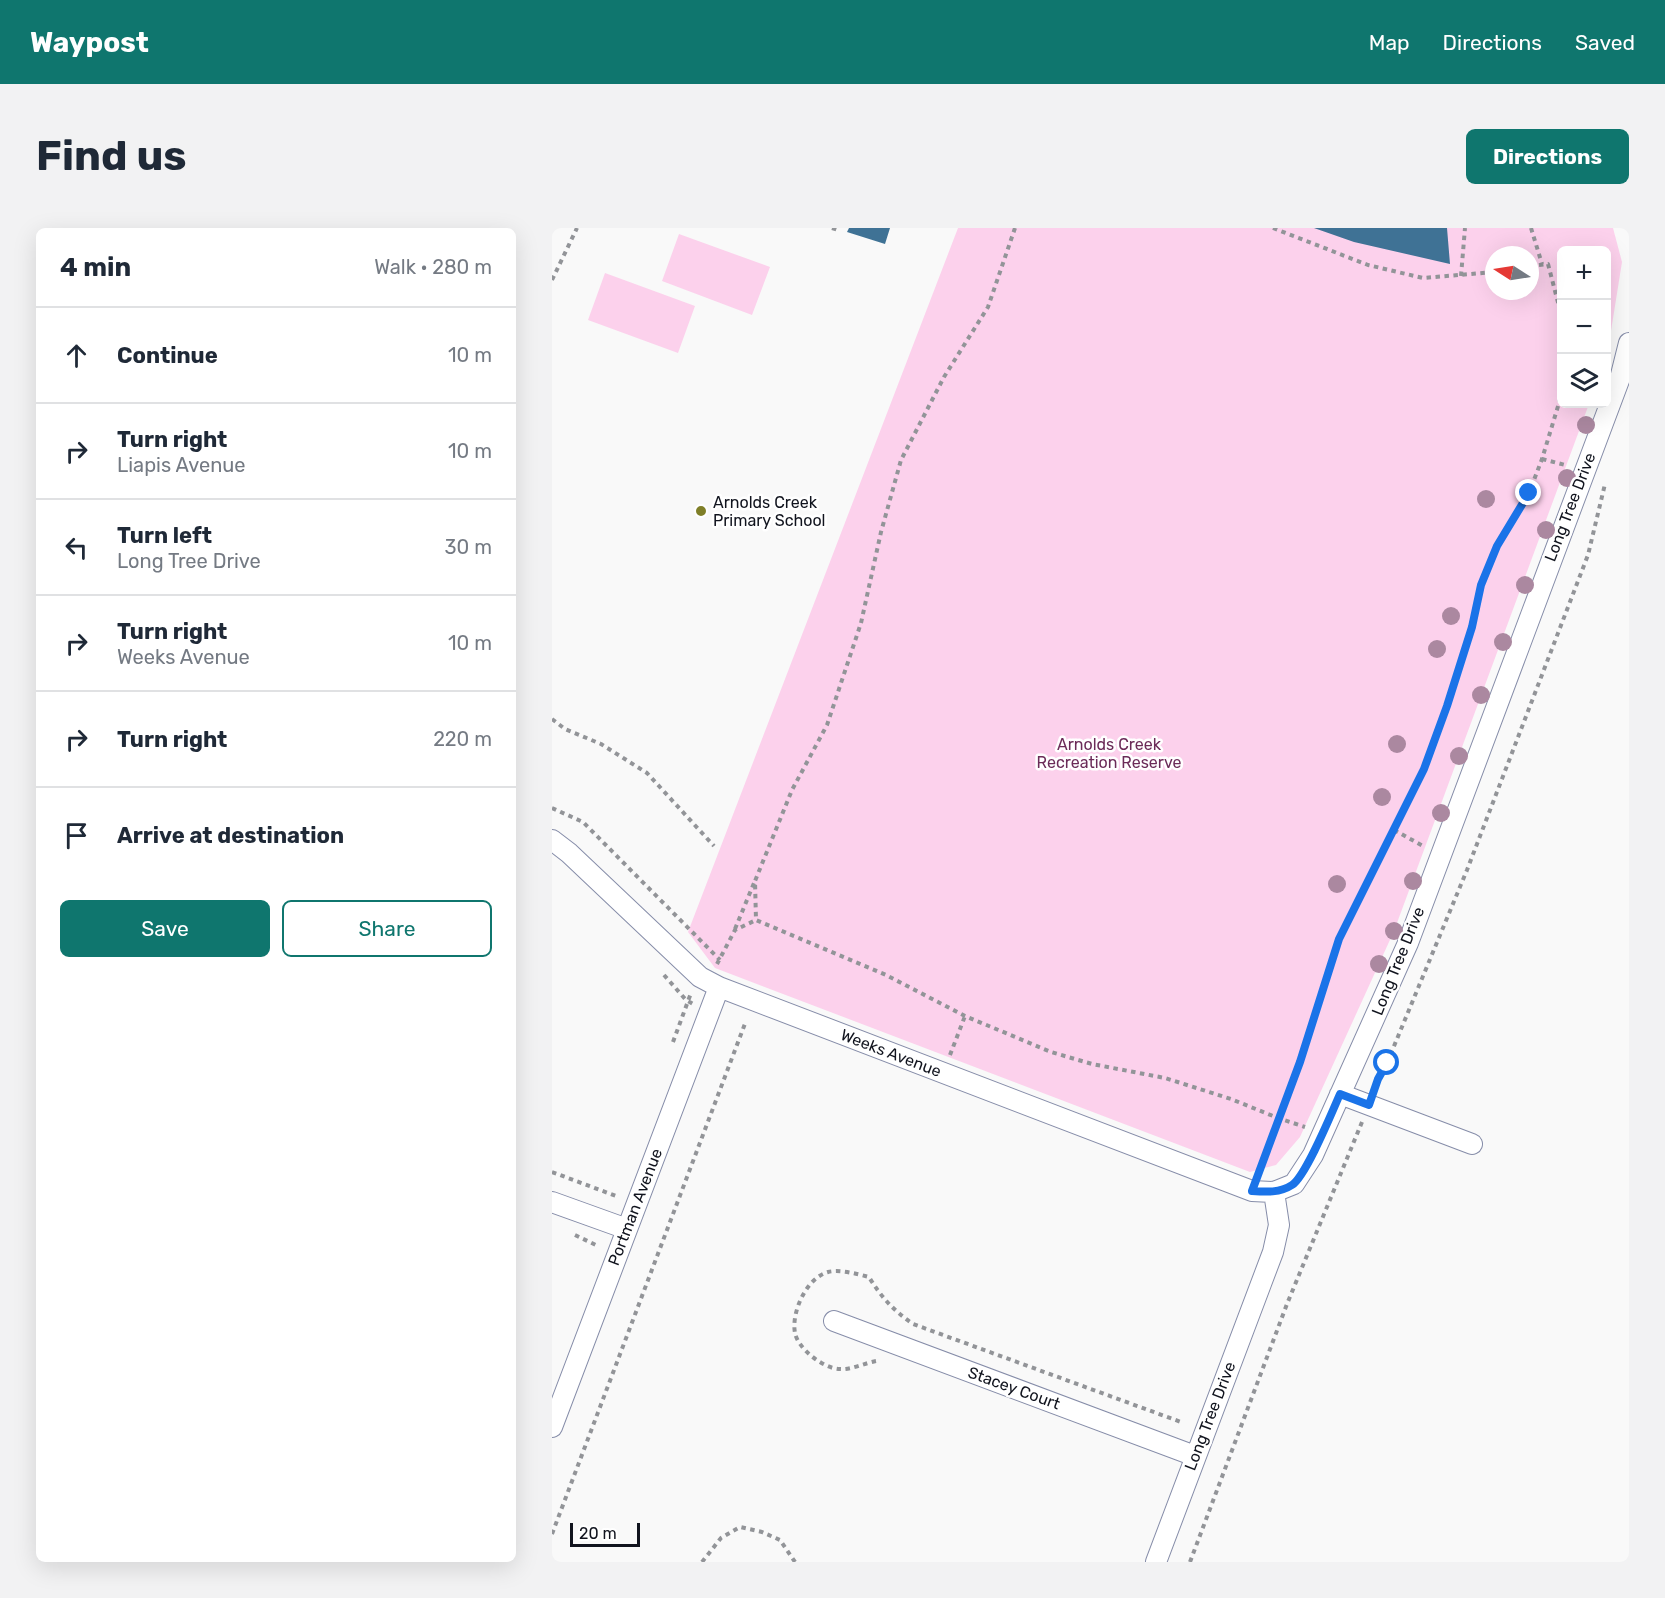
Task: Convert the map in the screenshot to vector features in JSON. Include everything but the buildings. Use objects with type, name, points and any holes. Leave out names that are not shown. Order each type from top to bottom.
[{"type":"street","name":"Long Tree Drive","points":[[1156,1562],[1273,1252],[1279,1225],[1274,1192],[1294,1184],[1312,1155],[1408,943],[1621,375],[1629,343]]},
{"type":"street","name":"Weeks Avenue","points":[[552,840],[569,853],[700,978],[1252,1191],[1274,1192]]},
{"type":"street","name":"Portman Avenue","points":[[552,1427],[719,987]]},
{"type":"street","points":[[1340,1094],[1472,1144]]},
{"type":"street","points":[[552,1202],[627,1229]]},
{"type":"street","name":"Stacey Court","points":[[834,1321],[1195,1456]]},
{"type":"path","points":[[552,280],[577,228]]},
{"type":"path","points":[[832,228],[838,230],[839,228]]},
{"type":"path","points":[[700,978],[716,968],[735,930],[792,790],[827,725],[861,623],[880,532],[901,460],[944,377],[988,307],[1015,228]]},
{"type":"path","points":[[1273,228],[1368,265],[1423,278],[1485,273]]},
{"type":"path","points":[[1461,276],[1465,228]]},
{"type":"path","points":[[1531,228],[1542,264]]},
{"type":"path","points":[[1539,264],[1548,264],[1557,300]]},
{"type":"path","points":[[1252,1191],[1300,1062],[1339,939],[1424,769],[1472,627],[1481,585],[1497,546],[1529,493],[1557,408]]},
{"type":"path","points":[[1190,1562],[1287,1304],[1467,870],[1588,555],[1606,479]]},
{"type":"path","points":[[552,719],[565,729],[601,744],[647,773],[714,846]]},
{"type":"path","points":[[552,808],[583,822],[720,960]]},
{"type":"path","points":[[755,881],[756,920]]},
{"type":"path","points":[[735,930],[756,920],[886,975],[965,1016],[1051,1052],[1092,1064],[1165,1078],[1231,1099],[1278,1119]]},
{"type":"path","points":[[943,1072],[965,1016]]},
{"type":"path","points":[[552,1534],[746,1020]]},
{"type":"path","points":[[552,1172],[616,1196]]},
{"type":"path","points":[[573,1235],[598,1246]]},
{"type":"path","points":[[702,1562],[721,1538],[740,1527],[762,1532],[780,1540],[795,1562]]},
{"type":"green space","name":"Arnolds Creek Recreation Reserve","points":[[958,228],[1613,228],[1622,262],[1611,331],[1611,246],[1557,246],[1557,408],[1588,408],[1394,931],[1300,1137],[1276,1165],[1250,1172],[715,968],[688,932]]},
{"type":"green space","points":[[679,234],[770,267],[752,315],[662,281]]},
{"type":"green space","points":[[605,273],[695,306],[678,353],[588,320]]},
{"type":"place","name":"Arnolds Creek Primary School","points":[[701,511]]},
{"type":"route","points":[[1387,1063],[1378,1079],[1369,1105],[1340,1094],[1312,1155],[1294,1184],[1274,1192],[1252,1191],[1300,1062],[1339,939],[1424,769],[1472,627],[1481,585],[1497,546],[1529,493]]}]
